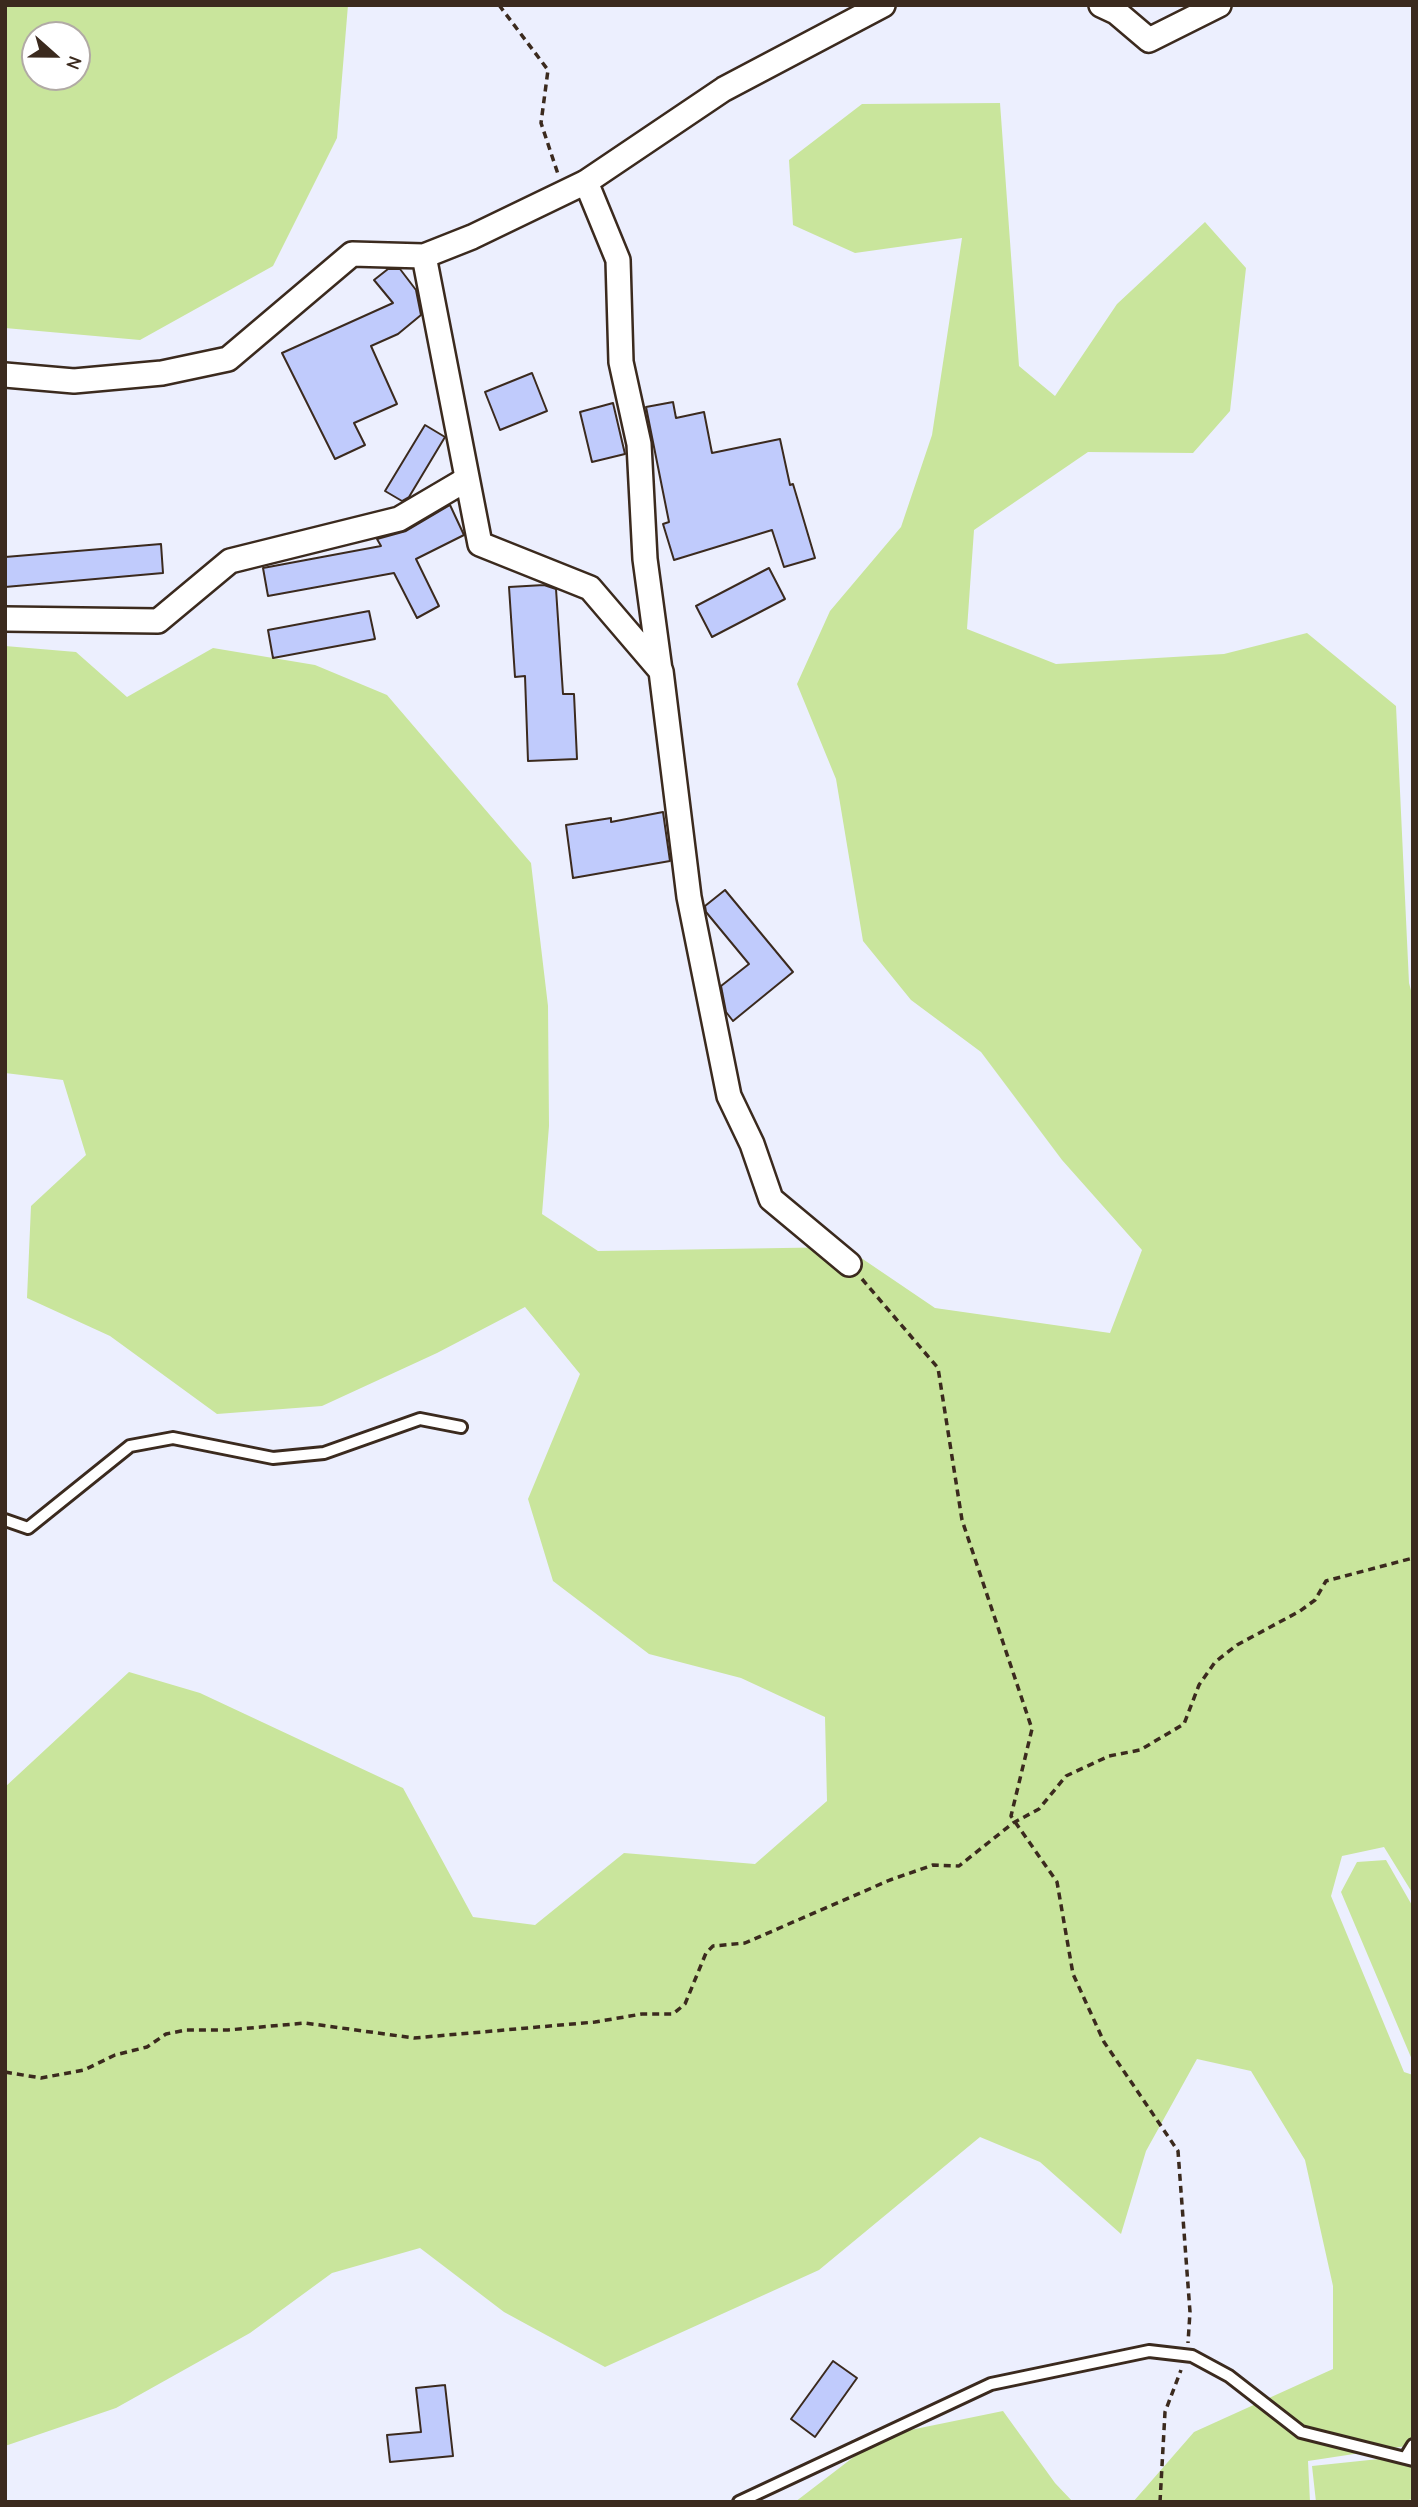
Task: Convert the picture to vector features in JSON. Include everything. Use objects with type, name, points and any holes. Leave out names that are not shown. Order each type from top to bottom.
[{"type":"street","points":[[5,375],[74,381],[162,373],[228,359],[352,254],[424,256],[564,193],[586,182],[724,89],[883,5]]},
{"type":"street","points":[[1101,5],[1116,12],[1150,40],[1219,5]]},
{"type":"street","points":[[586,182],[618,261],[621,362],[639,444],[645,559],[689,897],[729,1096],[752,1144],[771,1199],[849,1264]]},
{"type":"street","points":[[424,256],[480,544],[590,588],[661,671]]},
{"type":"street","points":[[5,619],[159,621],[230,561],[398,519],[467,479]]},
{"type":"lane","points":[[5,1520],[28,1528],[130,1446],[173,1438],[273,1458],[324,1453],[420,1419],[461,1427]]},
{"type":"lane","points":[[739,2502],[991,2384],[1149,2351],[1187,2355],[1229,2376],[1301,2432],[1409,2459],[1413,2445]]},
{"type":"path","points":[[499,5],[548,70],[541,123],[564,193]]},
{"type":"path","points":[[849,1264],[938,1368],[962,1520],[1032,1729],[1011,1816],[1057,1882],[1073,1974],[1104,2042],[1178,2151],[1190,2312],[1187,2355],[1165,2412],[1160,2502]]},
{"type":"path","points":[[5,2072],[41,2078],[84,2070],[116,2055],[147,2046],[166,2034],[186,2030],[228,2030],[305,2023],[426,2037],[462,2036],[510,2027],[595,2022],[642,2014],[673,2014],[685,2004],[706,1953],[713,1946],[745,1943],[793,1925],[890,1880],[933,1865],[959,1866],[1015,1821],[1039,1809],[1066,1776],[1109,1756],[1140,1750],[1158,1742],[1184,1724],[1199,1685],[1215,1662],[1237,1644],[1300,1611],[1315,1600],[1326,1581],[1413,1558]]},
{"type":"green space","points":[[5,5],[348,5],[337,138],[273,266],[140,340],[5,328]]},
{"type":"green space","points":[[1000,103],[1019,366],[1055,396],[1117,304],[1205,222],[1246,268],[1230,411],[1193,453],[1088,452],[974,530],[967,629],[1056,664],[1224,654],[1307,633],[1396,706],[1409,983],[1413,998],[1413,1894],[1384,1847],[1342,1856],[1331,1896],[1404,2072],[1413,2075],[1413,2445],[1308,2461],[1310,2502],[1133,2502],[1194,2432],[1333,2369],[1333,2286],[1305,2160],[1251,2071],[1197,2059],[1146,2151],[1121,2234],[1040,2162],[980,2137],[819,2270],[605,2367],[504,2312],[420,2248],[332,2273],[250,2333],[116,2408],[5,2446],[5,1787],[129,1672],[200,1693],[403,1788],[473,1917],[535,1925],[624,1853],[755,1864],[827,1801],[825,1717],[741,1678],[649,1654],[553,1581],[528,1499],[580,1374],[525,1307],[437,1353],[322,1406],[217,1414],[110,1336],[27,1298],[31,1206],[86,1155],[63,1080],[5,1073],[5,646],[76,652],[127,697],[213,648],[315,665],[387,695],[531,863],[548,1006],[549,1126],[542,1214],[598,1251],[845,1247],[935,1308],[1110,1333],[1142,1250],[1062,1160],[981,1052],[911,1000],[863,941],[836,779],[797,684],[830,611],[901,527],[932,435],[962,238],[855,253],[793,225],[789,160],[862,104]]},
{"type":"green space","points":[[1386,1860],[1413,1907],[1413,2062],[1341,1892],[1357,1862]]},
{"type":"green space","points":[[1003,2411],[1055,2483],[1073,2502],[795,2502],[881,2436]]},
{"type":"green space","points":[[1379,2459],[1413,2467],[1413,2499],[1400,2502],[1316,2502],[1312,2466]]},
{"type":"building","points":[[388,269],[400,269],[416,290],[421,315],[398,334],[371,346],[397,404],[354,423],[365,445],[335,459],[282,353],[393,303],[374,280]]},
{"type":"building","points":[[532,373],[547,411],[500,430],[485,392]]},
{"type":"building","points":[[673,402],[676,418],[704,412],[712,453],[780,439],[790,485],[793,484],[815,558],[784,567],[772,530],[674,560],[663,524],[669,522],[646,407]]},
{"type":"building","points":[[613,403],[625,454],[592,462],[580,412]]},
{"type":"building","points":[[425,425],[445,437],[409,497],[402,501],[385,491]]},
{"type":"building","points":[[450,505],[464,535],[416,559],[439,606],[417,618],[394,573],[268,596],[263,568],[381,546],[377,539],[406,531]]},
{"type":"building","points":[[161,544],[163,573],[5,587],[5,557]]},
{"type":"building","points":[[769,568],[785,599],[712,637],[696,606]]},
{"type":"building","points":[[544,585],[556,589],[563,694],[574,694],[577,759],[528,761],[525,676],[515,677],[509,587]]},
{"type":"building","points":[[369,611],[375,639],[273,658],[268,630]]},
{"type":"building","points":[[663,812],[670,861],[573,878],[566,825],[611,818],[611,822]]},
{"type":"building","points":[[725,890],[793,972],[733,1021],[726,1012],[721,986],[749,964],[706,912],[705,906]]},
{"type":"building","points":[[833,2361],[857,2378],[815,2437],[791,2419]]},
{"type":"building","points":[[445,2385],[453,2456],[390,2462],[387,2435],[421,2432],[416,2388]]}]
